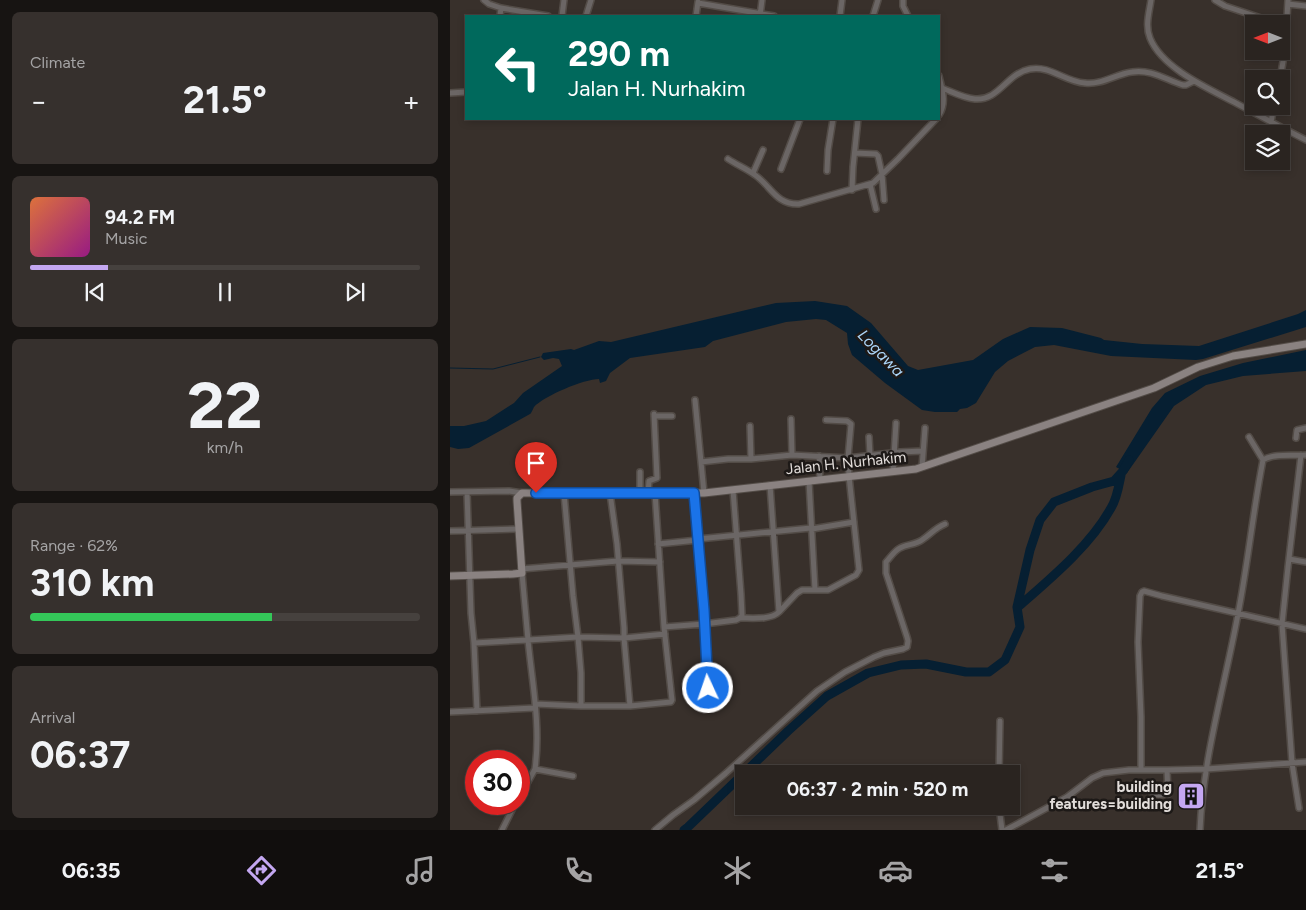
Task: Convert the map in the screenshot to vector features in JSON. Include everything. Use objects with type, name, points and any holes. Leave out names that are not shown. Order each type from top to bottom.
[{"type":"main road","name":"Jalan H. Nurhakim","points":[[522,493],[704,493],[893,472],[922,467],[1154,388],[1198,367],[1233,356],[1306,344]]},
{"type":"main road","points":[[450,576],[513,574],[522,571],[517,498],[522,493]]},
{"type":"street","points":[[484,0],[489,4],[502,8],[542,15]]},
{"type":"street","points":[[562,15],[564,0]]},
{"type":"street","points":[[586,15],[592,0]]},
{"type":"street","points":[[696,15],[698,1],[760,15],[762,0]]},
{"type":"street","points":[[840,15],[842,0]]},
{"type":"street","points":[[873,15],[878,0]]},
{"type":"street","points":[[903,0],[903,6],[908,15]]},
{"type":"street","points":[[1151,0],[1147,26],[1148,33],[1154,48],[1173,66],[1194,81],[1306,140]]},
{"type":"street","points":[[1215,0],[1225,6],[1252,15]]},
{"type":"street","points":[[1287,15],[1288,2],[1306,6]]},
{"type":"street","points":[[500,15],[502,8]]},
{"type":"street","points":[[940,87],[970,98],[987,98],[1022,71],[1032,68],[1051,71],[1084,84],[1139,72],[1158,74],[1186,86],[1194,81]]},
{"type":"street","points":[[940,87],[944,105],[940,113]]},
{"type":"street","points":[[450,93],[465,92]]},
{"type":"street","points":[[1271,122],[1272,115]]},
{"type":"street","points":[[781,169],[800,120]]},
{"type":"street","points":[[827,171],[833,120]]},
{"type":"street","points":[[852,188],[858,120]]},
{"type":"street","points":[[728,159],[737,165],[755,171],[781,201],[787,204],[799,204],[876,181],[881,172],[935,120]]},
{"type":"street","points":[[755,171],[763,150]]},
{"type":"street","points":[[855,153],[878,155],[884,200]]},
{"type":"street","points":[[870,184],[876,209]]},
{"type":"street","points":[[695,400],[704,493]]},
{"type":"street","points":[[648,493],[649,481],[658,478],[654,415],[672,416]]},
{"type":"street","points":[[791,419],[792,455]]},
{"type":"street","points":[[664,627],[777,615],[802,590],[828,590],[858,573],[848,458],[852,427],[847,421],[826,420]]},
{"type":"street","points":[[893,472],[896,424]]},
{"type":"street","points":[[750,426],[751,459]]},
{"type":"street","points":[[922,467],[925,428]]},
{"type":"street","points":[[1296,438],[1297,430],[1306,428]]},
{"type":"street","points":[[869,437],[870,456]]},
{"type":"street","points":[[1200,830],[1206,769],[1238,613],[1263,460],[1249,437]]},
{"type":"street","points":[[701,462],[792,455],[848,458],[923,452]]},
{"type":"street","points":[[1263,460],[1269,457],[1304,455],[1288,559],[1282,624],[1292,763],[1299,808]]},
{"type":"street","points":[[819,456],[820,480]]},
{"type":"street","points":[[450,712],[535,706],[630,706],[672,702],[658,544],[648,493],[640,472]]},
{"type":"street","points":[[809,481],[814,590]]},
{"type":"street","points":[[770,485],[779,612]]},
{"type":"street","points":[[733,490],[741,594],[742,615],[740,618]]},
{"type":"street","points":[[450,492],[509,491],[522,493]]},
{"type":"street","points":[[467,492],[469,576],[478,711]]},
{"type":"street","points":[[564,492],[581,673],[581,706]]},
{"type":"street","points":[[610,493],[618,562],[630,706]]},
{"type":"street","points":[[694,493],[708,704]]},
{"type":"street","points":[[658,544],[854,522]]},
{"type":"street","points":[[655,830],[694,800],[817,690],[845,672],[874,657],[903,649],[908,645],[886,573],[886,562],[897,550],[921,541],[937,527],[945,524]]},
{"type":"street","points":[[450,531],[519,529]]},
{"type":"street","points":[[1288,559],[1306,562]]},
{"type":"street","points":[[530,779],[536,769],[537,738],[522,571],[570,564],[660,562]]},
{"type":"street","points":[[1141,770],[1138,642],[1140,596],[1142,592],[1306,629]]},
{"type":"street","points":[[474,643],[578,638],[624,638],[665,634]]},
{"type":"street","points":[[999,765],[1000,721]]},
{"type":"street","points":[[1006,830],[1066,797],[1092,778],[1104,773],[1141,770],[1206,769],[1306,762]]},
{"type":"street","points":[[536,769],[573,776]]},
{"type":"street","points":[[1152,793],[1168,794],[1167,770]]},
{"type":"street","points":[[502,830],[510,815]]},
{"type":"street","points":[[1000,815],[1002,830]]},
{"type":"water","name":"Logawa","points":[[815,301],[847,306],[871,323],[908,366],[918,370],[973,360],[1003,339],[1030,327],[1062,328],[1104,340],[1142,344],[1199,346],[1306,310],[1306,327],[1196,360],[1111,356],[1054,345],[1035,347],[1008,361],[995,372],[976,403],[957,412],[935,412],[922,410],[885,383],[852,355],[847,333],[826,320],[786,322],[713,341],[705,347],[630,358],[610,373],[606,381],[600,383],[599,379],[592,380],[565,389],[539,403],[530,414],[469,448],[458,449],[450,447],[450,426],[464,426],[486,421],[514,403],[523,393],[562,366],[559,359],[544,360],[541,357],[543,353],[574,350],[599,341],[611,342],[776,303]]},
{"type":"water","points":[[1306,350],[1306,371],[1243,376],[1206,385],[1174,406],[1127,473],[1116,467],[1152,408],[1165,393],[1200,376],[1243,363]]},
{"type":"waterway","points":[[450,368],[493,369],[540,357]]},
{"type":"waterway","points":[[684,830],[827,696],[868,673],[901,665],[926,664],[966,672],[989,672],[1005,660],[1020,627],[1017,607],[1030,550],[1040,520],[1054,502],[1092,487],[1114,481],[1123,471],[1129,460]]},
{"type":"waterway","points":[[1018,607],[1069,561],[1092,536],[1113,504],[1118,492],[1121,475]]},
{"type":"place","name":"building features=building","points":[[1191,796]]},
{"type":"route","points":[[536,493],[694,493],[704,610],[708,688]]}]
